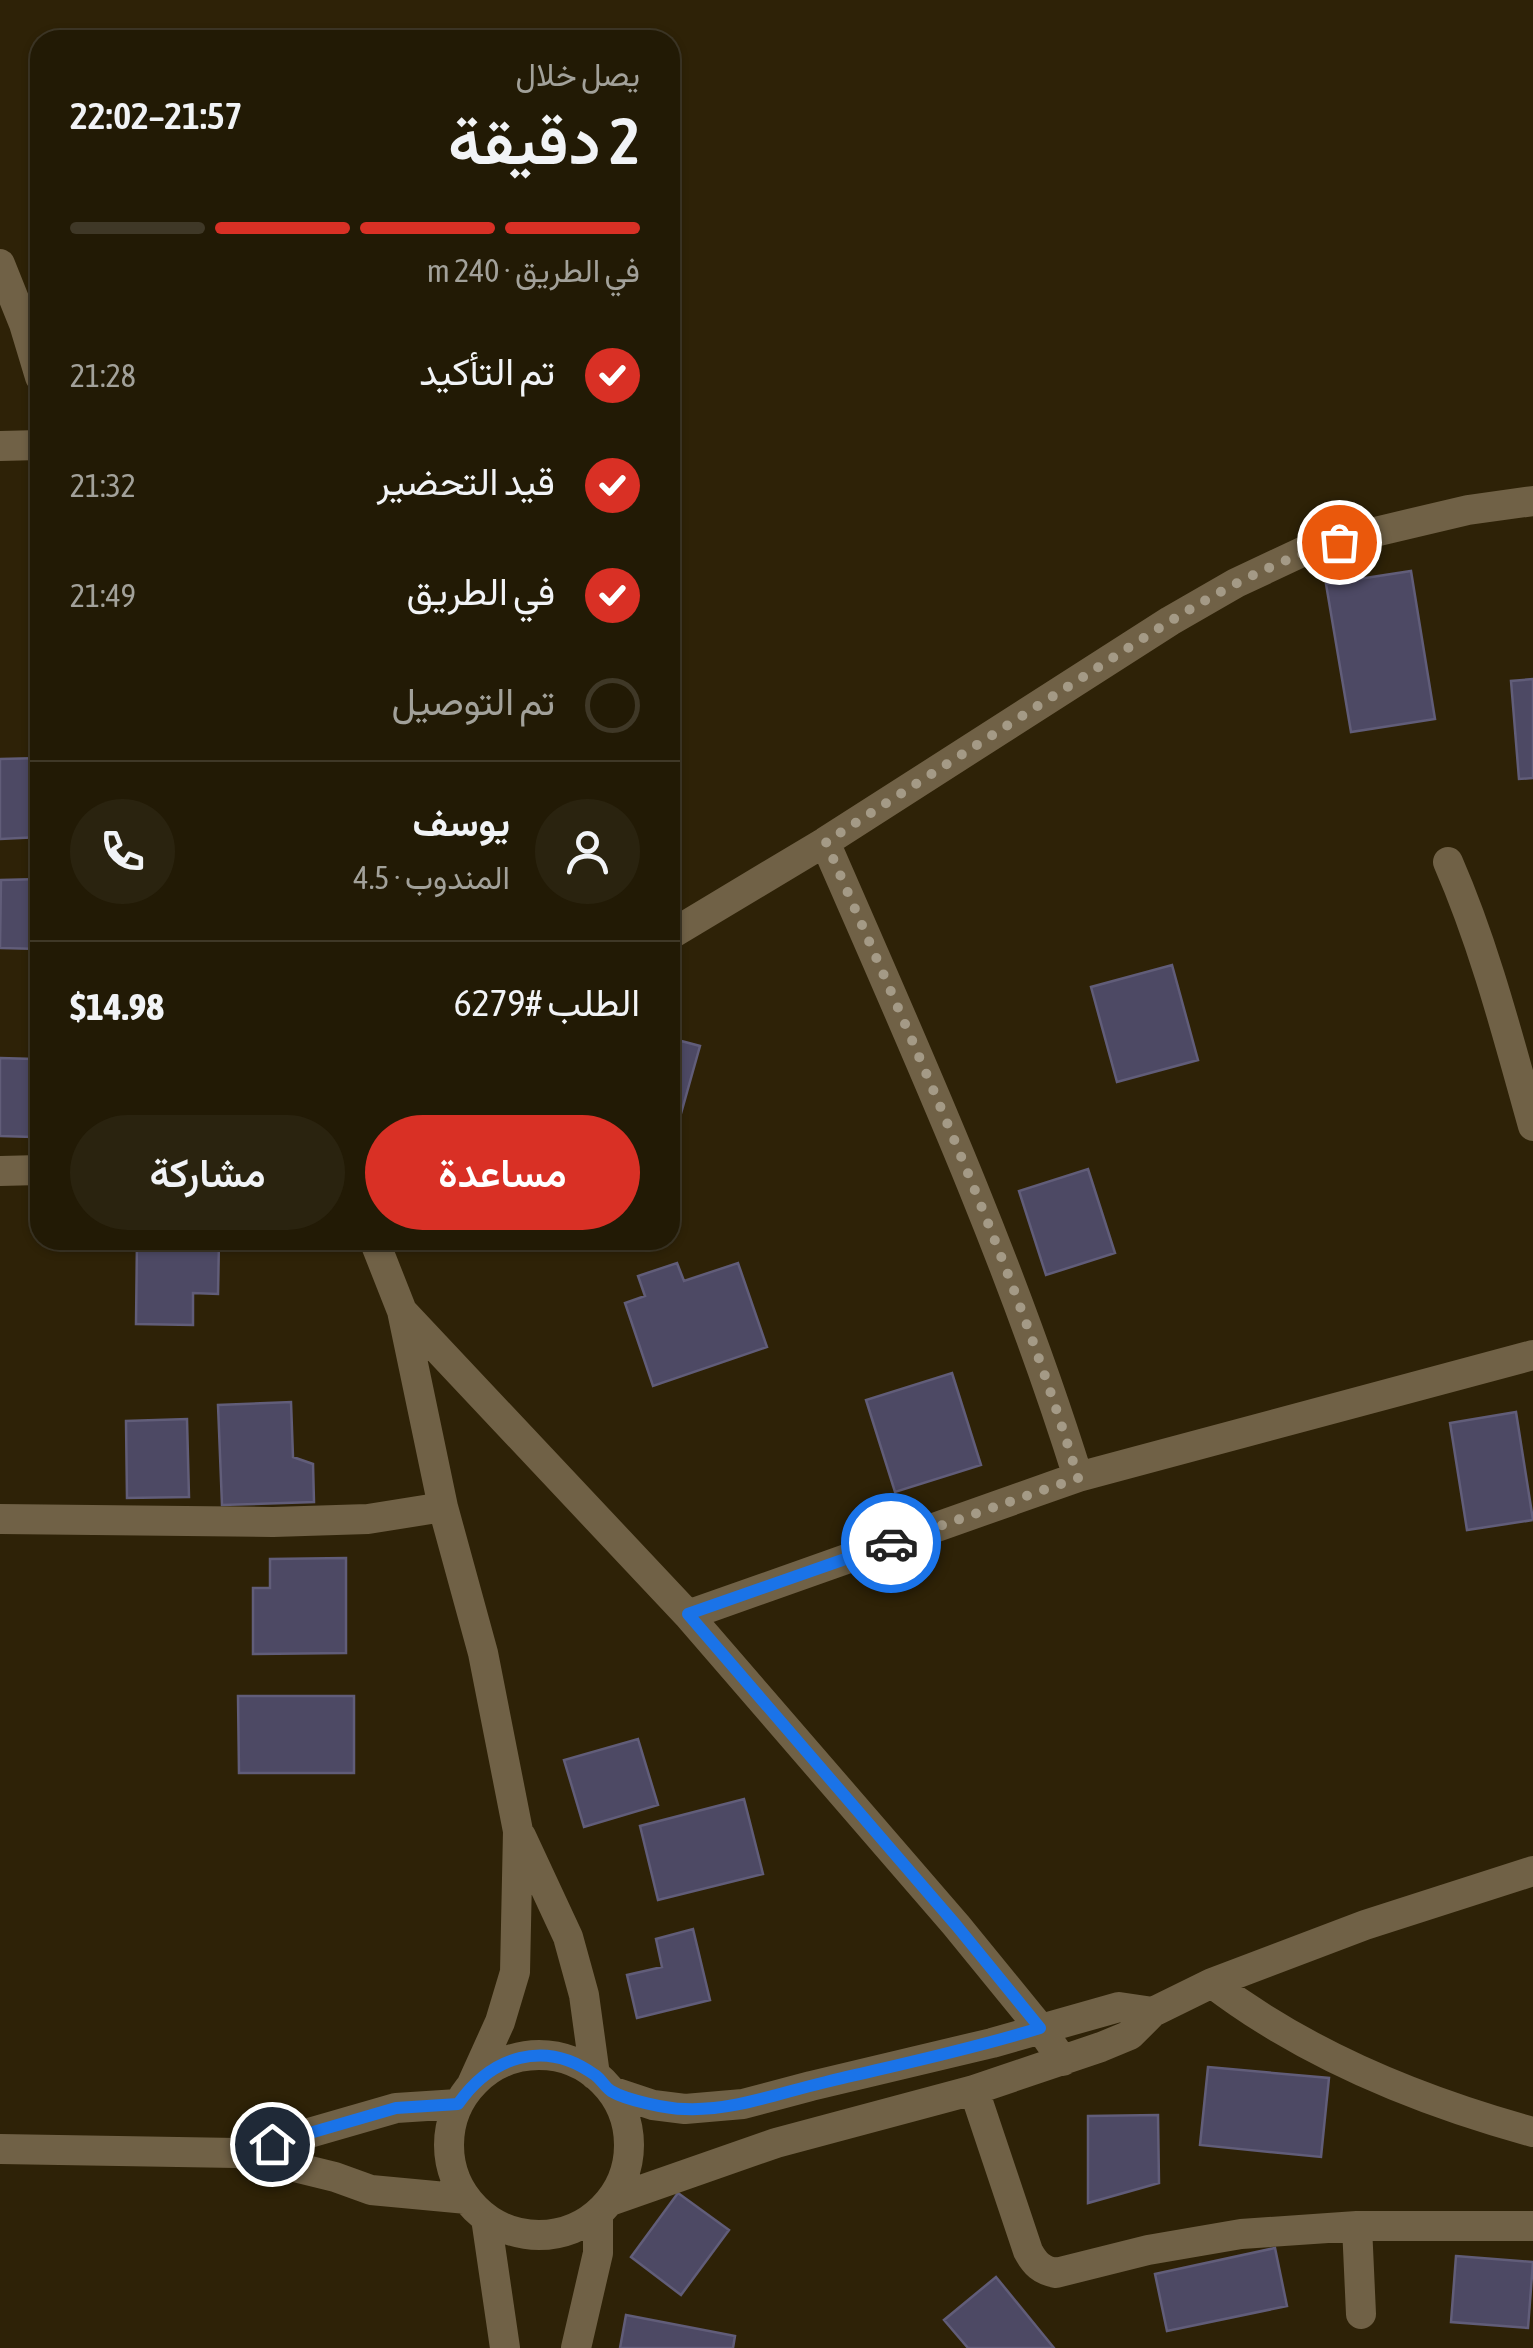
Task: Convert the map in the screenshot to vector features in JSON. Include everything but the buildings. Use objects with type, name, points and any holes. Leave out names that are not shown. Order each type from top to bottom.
[{"type":"street","points":[[0,264],[30,344]]},
{"type":"street","points":[[0,446],[30,446]]},
{"type":"street","points":[[680,929],[826,842],[1170,621],[1253,576],[1302,552],[1375,532],[1468,510],[1533,501]]},
{"type":"street","points":[[826,842],[954,1139],[1049,1384],[1078,1478]]},
{"type":"street","points":[[1448,862],[1469,911],[1533,1126]]},
{"type":"street","points":[[0,1171],[30,1170]]},
{"type":"street","points":[[378,1250],[402,1311],[443,1507],[482,1652],[518,1831],[515,1972],[500,2022],[448,2136],[452,2170],[476,2209],[505,2348]]},
{"type":"street","points":[[402,1311],[688,1614],[956,1925],[1063,2061]]},
{"type":"street","points":[[688,1614],[1078,1478],[1533,1355]]},
{"type":"street","points":[[0,1518],[273,1522],[368,1519],[443,1507]]},
{"type":"street","points":[[518,1831],[568,1937],[603,2083],[625,2117],[629,2146],[624,2176],[604,2207],[598,2253],[576,2348]]},
{"type":"street","points":[[0,2149],[238,2153],[371,2190],[476,2209],[514,2234],[544,2235],[568,2230],[604,2207],[776,2143],[974,2090],[1063,2061],[1130,2034],[1152,2012],[1212,1983],[1366,1925],[1533,1870]]},
{"type":"street","points":[[1212,1983],[1270,2024],[1316,2050],[1467,2114],[1533,2132]]},
{"type":"street","points":[[238,2153],[396,2108],[465,2094],[498,2064],[531,2055],[565,2059],[603,2083],[653,2105],[685,2109],[743,2104],[1119,2008],[1152,2012]]},
{"type":"street","points":[[974,2090],[1028,2251],[1042,2270],[1056,2273],[1148,2250],[1241,2234],[1357,2226],[1533,2226]]},
{"type":"street","points":[[1357,2226],[1361,2314]]},
{"type":"way so far","points":[[891,1543],[1078,1478],[1049,1384],[954,1139],[826,842],[1170,621],[1302,552],[1339,542]]},
{"type":"route","points":[[272,2144],[396,2108],[458,2104],[472,2084],[498,2064],[531,2055],[565,2059],[595,2075],[611,2091],[653,2105],[685,2109],[743,2104],[1040,2028],[688,1614],[891,1543]]}]
